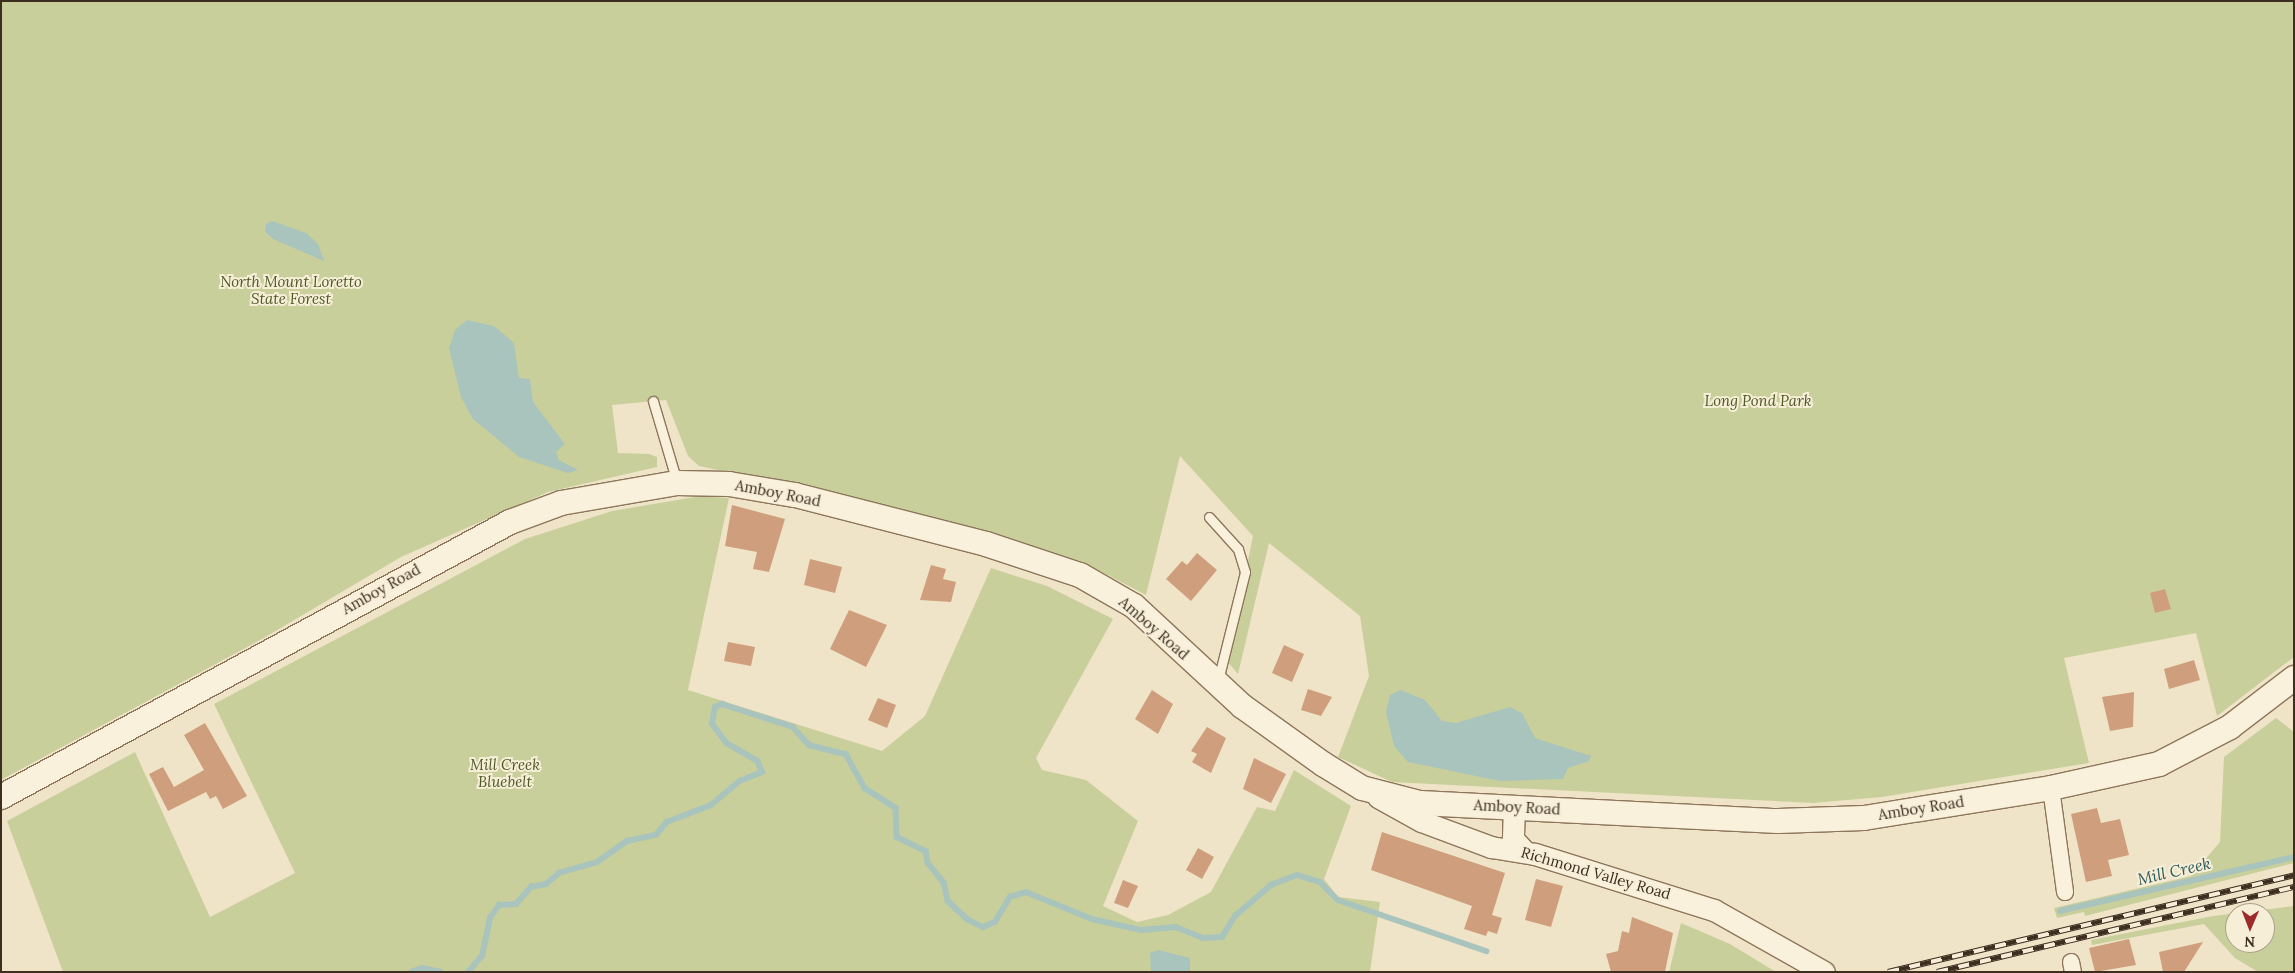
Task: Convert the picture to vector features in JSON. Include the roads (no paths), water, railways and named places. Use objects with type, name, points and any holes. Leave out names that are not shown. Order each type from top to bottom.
[{"type":"main road","name":"Amboy Road","points":[[1,797],[510,522],[570,501],[677,483],[728,484],[795,495],[1051,563],[1134,606],[1217,685],[1278,734],[1362,788],[1420,802],[1823,821],[2050,788],[2124,774],[2199,746],[2294,678]]},
{"type":"street","name":"Richmond Valley Road","points":[[1362,788],[1421,821],[1491,847],[1524,851],[1697,903],[1824,972]]},
{"type":"street","points":[[2050,788],[2065,892]]},
{"type":"street","points":[[1514,807],[1513,839],[1524,851]]},
{"type":"lane","points":[[653,401],[677,483]]},
{"type":"lane","points":[[1210,517],[1238,549],[1245,572],[1217,685]]},
{"type":"water","points":[[272,221],[306,233],[318,244],[324,261],[273,239],[265,232],[266,224]]},
{"type":"water","points":[[467,320],[494,326],[514,343],[519,378],[530,379],[533,402],[565,444],[556,452],[559,460],[578,470],[568,473],[519,457],[473,419],[461,397],[449,348],[455,330]]},
{"type":"water","points":[[1401,690],[1425,700],[1442,721],[1456,723],[1510,707],[1522,713],[1535,738],[1591,756],[1589,761],[1568,768],[1563,779],[1500,781],[1408,762],[1394,746],[1386,712],[1390,695]]},
{"type":"water","points":[[1158,950],[1190,958],[1190,972],[1151,972],[1150,953]]},
{"type":"waterway","points":[[468,972],[482,956],[490,918],[499,905],[516,904],[531,887],[546,884],[559,873],[597,862],[627,841],[656,835],[667,822],[711,805],[740,781],[762,772],[757,761],[727,744],[712,724],[715,707],[722,704],[793,727],[809,745],[846,754],[865,788],[896,808],[897,837],[926,851],[928,863],[944,883],[948,901],[967,919],[983,927],[995,922],[1010,897],[1026,892],[1092,919],[1141,930],[1176,927],[1203,938],[1222,937],[1235,916],[1271,885],[1297,875],[1320,882],[1338,900],[1486,951]]},
{"type":"waterway","name":"Mill Creek","points":[[2060,911],[2294,857]]},
{"type":"waterway","points":[[411,972],[422,968],[441,972]]},
{"type":"railway","points":[[1888,972],[2294,875]]},
{"type":"railway","points":[[1937,972],[2294,887]]},
{"type":"park label","name":"North Mount Loretto State Forest","points":[[291,290]]},
{"type":"park label","name":"Long Pond Park","points":[[1758,401]]},
{"type":"park label","name":"Mill Creek Bluebelt","points":[[505,772]]}]
